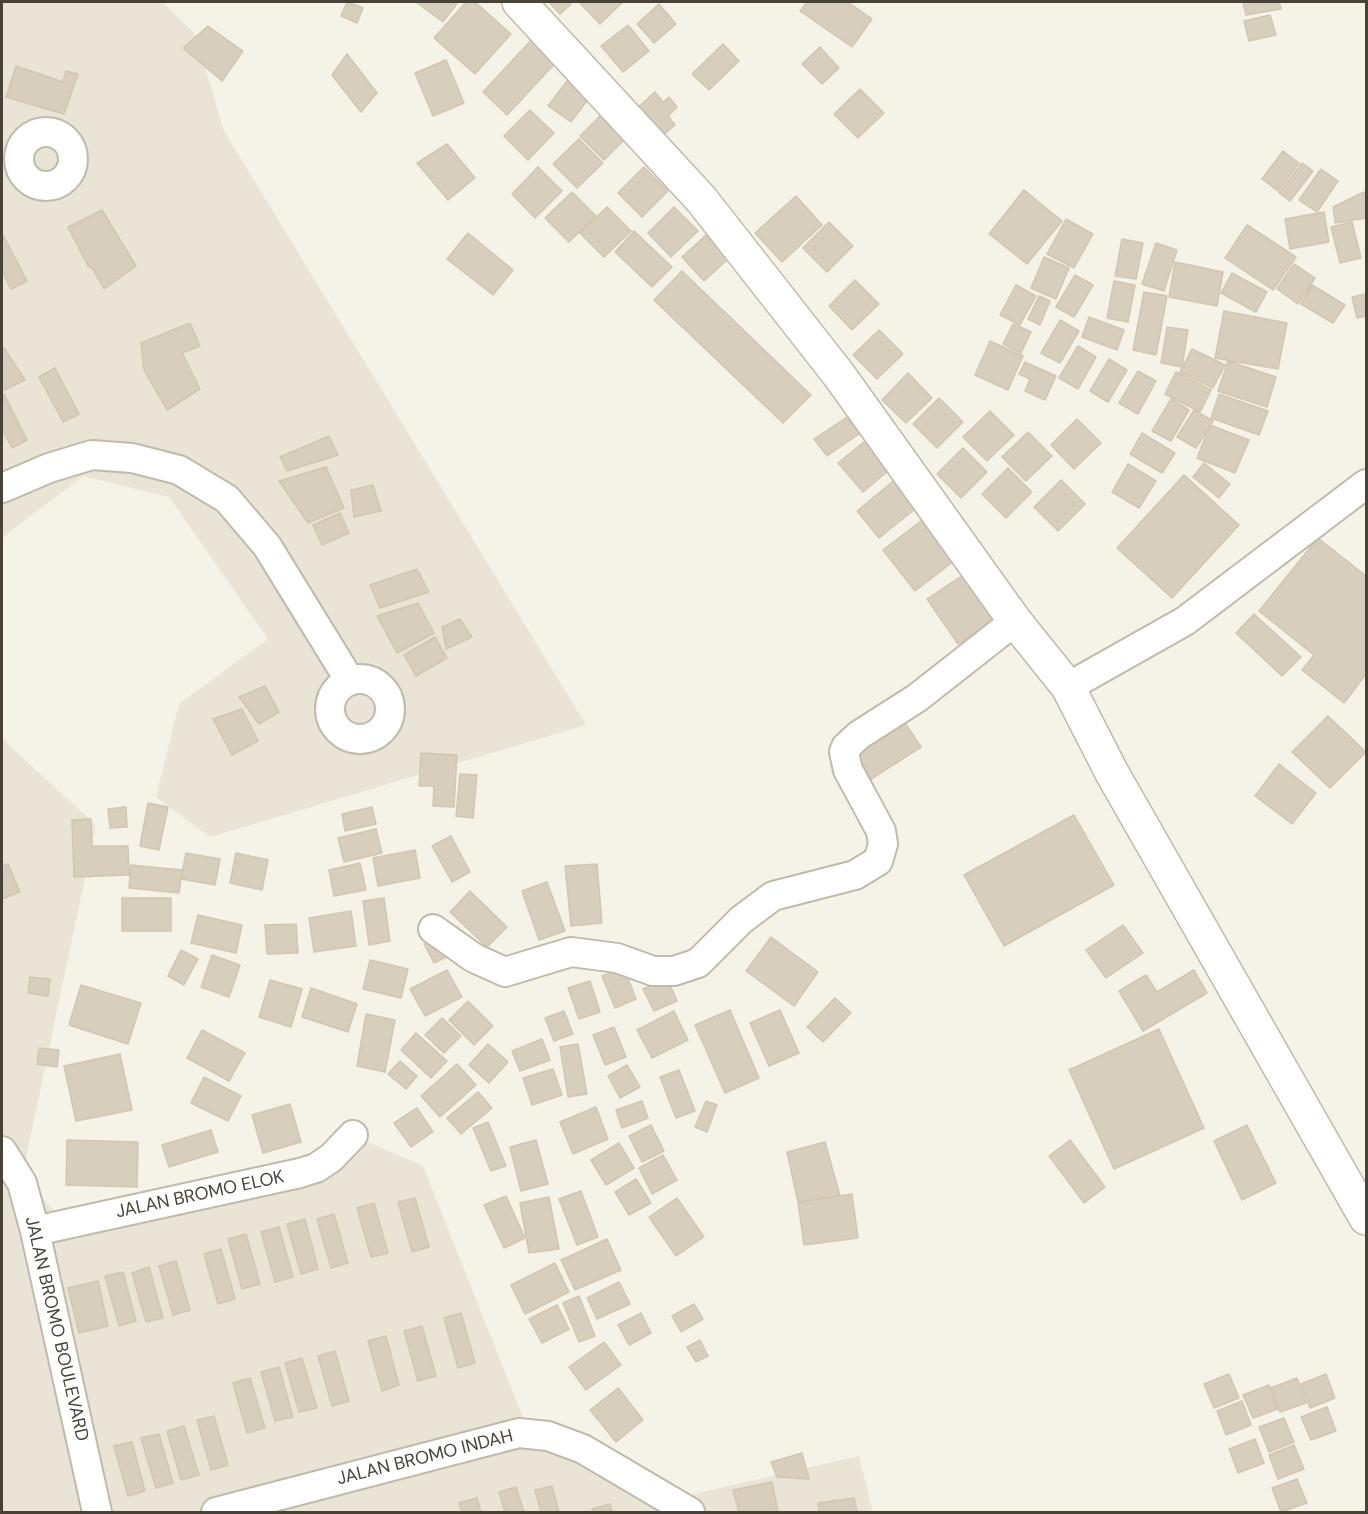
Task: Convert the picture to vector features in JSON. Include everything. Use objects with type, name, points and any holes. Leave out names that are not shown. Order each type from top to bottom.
[{"type":"street","points":[[519,2],[708,208],[839,375],[1015,621],[1068,687],[1112,773],[1366,1218]]},
{"type":"street","points":[[2,488],[49,468],[92,455],[132,458],[179,470],[227,499],[267,546],[350,681]]},
{"type":"street","points":[[1068,687],[1185,621],[1366,484]]},
{"type":"street","points":[[433,928],[474,958],[506,972],[571,952],[617,958],[653,971],[674,971],[698,963],[749,913],[773,896],[855,875],[878,861],[883,844],[881,831],[848,770],[844,752],[846,747],[859,735],[917,698],[1015,621]]},
{"type":"street","name":"JALAN BROMO ELOK","points":[[35,1231],[300,1173],[316,1168],[331,1158],[353,1135]]},
{"type":"street","name":"JALAN BROMO BOULEVARD","points":[[2,1151],[22,1183],[35,1231],[97,1512]]},
{"type":"street","name":"JALAN BROMO INDAH","points":[[216,1512],[519,1433],[548,1436],[583,1449],[690,1512]]},
{"type":"shaded area","points":[[4,2],[162,2],[195,34],[224,131],[586,725],[210,837],[156,797],[179,704],[268,639],[169,497],[83,476],[2,538],[2,6]]},
{"type":"shaded area","points":[[2,739],[96,825],[22,1177],[59,1216],[369,1143],[423,1166],[525,1422],[681,1497],[859,1456],[873,1512],[2,1512]]},
{"type":"building","points":[[347,2],[363,8],[357,23],[341,16]]},
{"type":"building","points":[[416,2],[458,2],[443,22]]},
{"type":"building","points":[[466,2],[475,2],[511,34],[475,74],[434,38]]},
{"type":"building","points":[[549,2],[569,2],[571,4],[560,14]]},
{"type":"building","points":[[623,2],[600,24],[580,3]]},
{"type":"building","points":[[807,2],[848,2],[872,19],[852,47],[800,11]]},
{"type":"building","points":[[1243,2],[1279,2],[1281,9],[1246,15]]},
{"type":"building","points":[[659,4],[676,24],[654,43],[637,24]]},
{"type":"building","points":[[1270,15],[1276,35],[1249,41],[1244,21]]},
{"type":"building","points":[[628,25],[649,51],[623,72],[601,46]]},
{"type":"building","points":[[208,26],[243,51],[222,81],[183,48]]},
{"type":"building","points":[[535,36],[560,58],[507,115],[483,92]]},
{"type":"building","points":[[723,44],[739,61],[709,90],[692,74]]},
{"type":"building","points":[[820,47],[839,68],[822,84],[802,64]]},
{"type":"building","points":[[347,54],[377,93],[361,112],[332,75]]},
{"type":"building","points":[[446,60],[464,103],[433,116],[415,73]]},
{"type":"building","points":[[16,66],[63,82],[66,71],[78,74],[64,114],[6,97]]},
{"type":"building","points":[[570,77],[592,94],[571,122],[548,106]]},
{"type":"building","points":[[860,89],[884,113],[858,138],[834,114]]},
{"type":"building","points":[[655,92],[663,102],[669,97],[677,107],[668,116],[675,125],[661,137],[636,109]]},
{"type":"building","points":[[530,110],[554,133],[528,160],[504,136]]},
{"type":"building","points":[[606,110],[630,134],[604,160],[580,136]]},
{"type":"building","points":[[579,139],[603,163],[577,188],[553,164]]},
{"type":"building","points":[[447,144],[475,178],[448,200],[417,163]]},
{"type":"building","points":[[1283,151],[1299,163],[1278,191],[1262,179]]},
{"type":"building","points":[[1302,163],[1313,171],[1290,201],[1279,193]]},
{"type":"building","points":[[538,167],[562,191],[535,218],[512,194]]},
{"type":"building","points":[[644,167],[668,191],[642,217],[618,193]]},
{"type":"building","points":[[1321,169],[1338,181],[1317,212],[1299,200]]},
{"type":"building","points":[[1024,190],[1062,221],[1027,264],[989,234]]},
{"type":"building","points":[[572,192],[596,216],[569,242],[545,218]]},
{"type":"building","points":[[1364,192],[1366,218],[1335,223],[1333,207]]},
{"type":"building","points":[[796,196],[822,225],[782,262],[755,233]]},
{"type":"building","points":[[607,207],[631,231],[604,257],[580,233]]},
{"type":"building","points":[[674,207],[698,231],[671,257],[648,233]]},
{"type":"building","points":[[102,210],[136,266],[104,289],[93,269],[88,266],[68,227]]},
{"type":"building","points":[[1324,212],[1329,242],[1290,249],[1285,219]]},
{"type":"building","points":[[1066,219],[1093,234],[1074,268],[1047,254]]},
{"type":"building","points":[[829,222],[853,246],[827,272],[803,248]]},
{"type":"building","points":[[1352,222],[1361,258],[1340,263],[1331,227]]},
{"type":"building","points":[[1247,225],[1296,257],[1273,290],[1225,258]]},
{"type":"building","points":[[634,231],[672,267],[652,287],[615,252]]},
{"type":"building","points":[[468,233],[513,270],[493,295],[447,259]]},
{"type":"building","points":[[3,235],[27,281],[11,289],[2,271]]},
{"type":"building","points":[[706,235],[728,259],[704,281],[682,257]]},
{"type":"building","points":[[1122,239],[1143,243],[1136,279],[1115,276]]},
{"type":"building","points":[[1156,243],[1177,250],[1164,291],[1142,284]]},
{"type":"building","points":[[1044,257],[1069,268],[1056,299],[1031,288]]},
{"type":"building","points":[[1175,262],[1223,272],[1217,306],[1169,297]]},
{"type":"building","points":[[1294,264],[1315,278],[1298,304],[1277,289]]},
{"type":"building","points":[[682,271],[811,395],[783,423],[654,300]]},
{"type":"building","points":[[1232,273],[1267,292],[1256,312],[1221,293]]},
{"type":"building","points":[[1075,275],[1093,285],[1074,317],[1056,307]]},
{"type":"building","points":[[855,280],[879,304],[852,330],[829,306]]},
{"type":"building","points":[[1114,281],[1135,285],[1128,322],[1107,318]]},
{"type":"building","points":[[1016,285],[1036,296],[1020,325],[1000,315]]},
{"type":"building","points":[[1312,285],[1345,305],[1333,323],[1301,304]]},
{"type":"building","points":[[1144,292],[1167,296],[1156,355],[1133,350]]},
{"type":"building","points":[[1366,294],[1366,316],[1357,318],[1352,297]]},
{"type":"building","points":[[1039,296],[1050,301],[1040,325],[1028,319]]},
{"type":"building","points":[[1224,311],[1287,323],[1278,369],[1215,358]]},
{"type":"building","points":[[1089,317],[1124,330],[1117,350],[1082,337]]},
{"type":"building","points":[[1060,320],[1079,331],[1060,363],[1041,353]]},
{"type":"building","points":[[190,323],[200,346],[182,353],[200,389],[167,410],[144,370],[141,343]]},
{"type":"building","points":[[1013,324],[1031,332],[1021,353],[1003,344]]},
{"type":"building","points":[[1167,327],[1188,330],[1182,367],[1161,363]]},
{"type":"building","points":[[879,330],[903,354],[877,379],[853,355]]},
{"type":"building","points":[[990,341],[1023,356],[1008,390],[975,375]]},
{"type":"building","points":[[1078,346],[1096,357],[1078,389],[1059,378]]},
{"type":"building","points":[[4,348],[25,380],[2,391],[2,349]]},
{"type":"building","points":[[1192,349],[1225,365],[1213,388],[1180,372]]},
{"type":"building","points":[[1109,359],[1127,370],[1108,402],[1090,391]]},
{"type":"building","points":[[1228,361],[1276,377],[1267,407],[1218,391]]},
{"type":"building","points":[[1025,362],[1056,376],[1045,400],[1025,391],[1030,379],[1019,374]]},
{"type":"building","points":[[55,368],[79,414],[63,422],[39,377]]},
{"type":"building","points":[[1138,371],[1156,381],[1138,414],[1119,403]]},
{"type":"building","points":[[1176,372],[1211,390],[1200,412],[1165,394]]},
{"type":"building","points":[[908,373],[932,398],[906,423],[882,400]]},
{"type":"building","points":[[4,394],[27,440],[12,448],[2,429]]},
{"type":"building","points":[[1219,394],[1268,411],[1259,435],[1211,418]]},
{"type":"building","points":[[939,398],[963,422],[937,448],[913,424]]},
{"type":"building","points":[[1171,399],[1189,410],[1171,441],[1152,431]]},
{"type":"building","points":[[1194,410],[1213,421],[1196,448],[1177,437]]},
{"type":"building","points":[[990,411],[1014,435],[987,461],[963,437]]},
{"type":"building","points":[[847,417],[859,434],[827,456],[814,439]]},
{"type":"building","points":[[1077,419],[1101,443],[1074,469],[1051,445]]},
{"type":"building","points":[[1210,425],[1249,440],[1235,473],[1197,458]]},
{"type":"building","points":[[1028,432],[1052,456],[1026,481],[1002,457]]},
{"type":"building","points":[[1142,433],[1175,453],[1162,473],[1130,454]]},
{"type":"building","points":[[329,436],[338,455],[287,471],[280,457]]},
{"type":"building","points":[[865,441],[889,470],[863,492],[838,463]]},
{"type":"building","points":[[963,448],[987,472],[961,498],[937,474]]},
{"type":"building","points":[[1204,463],[1230,484],[1219,498],[1193,477]]},
{"type":"building","points":[[1128,464],[1156,481],[1139,508],[1112,492]]},
{"type":"building","points":[[326,467],[344,508],[308,523],[279,481]]},
{"type":"building","points":[[1008,468],[1032,492],[1006,518],[982,494]]},
{"type":"building","points":[[1184,475],[1239,525],[1172,598],[1117,548]]},
{"type":"building","points":[[897,478],[920,505],[879,538],[857,511]]},
{"type":"building","points":[[1061,480],[1085,504],[1058,531],[1034,507]]},
{"type":"building","points":[[373,485],[381,511],[354,517],[351,490]]},
{"type":"building","points":[[340,513],[349,533],[322,545],[313,525]]},
{"type":"building","points":[[926,517],[958,558],[915,591],[883,550]]},
{"type":"building","points":[[1318,538],[1366,576],[1366,674],[1344,703],[1302,670],[1314,655],[1259,611]]},
{"type":"building","points":[[417,569],[429,592],[380,608],[370,585]]},
{"type":"building","points":[[969,571],[1000,616],[958,644],[927,599]]},
{"type":"building","points":[[418,603],[434,633],[397,653],[377,616]]},
{"type":"building","points":[[1254,614],[1301,657],[1282,676],[1236,633]]},
{"type":"building","points":[[460,619],[472,637],[446,649],[442,627]]},
{"type":"building","points":[[435,637],[447,658],[416,676],[404,655]]},
{"type":"building","points":[[265,686],[279,712],[259,724],[239,697]]},
{"type":"building","points":[[242,709],[258,741],[232,755],[213,719]]},
{"type":"building","points":[[1328,716],[1366,752],[1330,788],[1292,752]]},
{"type":"building","points":[[905,723],[921,747],[868,781],[852,756]]},
{"type":"building","points":[[421,753],[457,755],[454,807],[433,806],[434,786],[419,786]]},
{"type":"building","points":[[1279,764],[1316,793],[1292,824],[1255,796]]},
{"type":"building","points":[[460,774],[477,775],[473,818],[456,816]]},
{"type":"building","points":[[148,803],[168,807],[159,850],[140,846]]},
{"type":"building","points":[[126,807],[127,827],[110,828],[108,809]]},
{"type":"building","points":[[372,807],[376,824],[345,831],[342,814]]},
{"type":"building","points":[[1074,815],[1114,885],[1004,946],[964,875]]},
{"type":"building","points":[[91,819],[92,846],[128,846],[129,875],[74,877],[72,820]]},
{"type":"building","points":[[376,829],[382,853],[344,862],[338,838]]},
{"type":"building","points":[[451,836],[470,872],[452,882],[432,846]]},
{"type":"building","points":[[415,850],[420,878],[378,886],[373,858]]},
{"type":"building","points":[[186,853],[220,859],[215,885],[181,879]]},
{"type":"building","points":[[236,853],[268,860],[262,890],[230,883]]},
{"type":"building","points":[[360,863],[366,890],[334,896],[329,870]]},
{"type":"building","points":[[8,864],[20,892],[2,899],[2,867]]},
{"type":"building","points":[[597,864],[602,923],[571,926],[565,866]]},
{"type":"building","points":[[131,865],[182,870],[179,893],[129,888]]},
{"type":"building","points":[[547,882],[565,931],[539,940],[522,891]]},
{"type":"building","points":[[470,891],[507,927],[487,947],[450,912]]},
{"type":"building","points":[[122,898],[171,898],[171,931],[122,931]]},
{"type":"building","points":[[384,898],[390,941],[369,945],[363,901]]},
{"type":"building","points":[[351,911],[356,946],[314,952],[309,918]]},
{"type":"building","points":[[198,915],[242,925],[236,953],[191,943]]},
{"type":"building","points":[[296,924],[298,953],[267,954],[265,925]]},
{"type":"building","points":[[1123,925],[1143,953],[1106,978],[1086,950]]},
{"type":"building","points":[[771,937],[818,972],[794,1006],[746,971]]},
{"type":"building","points":[[435,938],[446,957],[434,963],[424,944]]},
{"type":"building","points":[[181,950],[198,959],[184,985],[168,976]]},
{"type":"building","points":[[212,955],[240,965],[229,997],[201,987]]},
{"type":"building","points":[[370,960],[408,969],[401,998],[363,989]]},
{"type":"building","points":[[624,968],[636,999],[615,1008],[602,976]]},
{"type":"building","points":[[447,970],[462,997],[425,1016],[410,989]]},
{"type":"building","points":[[1194,970],[1207,993],[1143,1031],[1119,991],[1146,975],[1157,992]]},
{"type":"building","points":[[30,977],[50,979],[48,996],[28,993]]},
{"type":"building","points":[[667,978],[677,1001],[654,1011],[643,989]]},
{"type":"building","points":[[270,980],[302,989],[291,1027],[259,1017]]},
{"type":"building","points":[[590,981],[600,1012],[579,1019],[568,988]]},
{"type":"building","points":[[81,985],[141,1003],[128,1044],[69,1025]]},
{"type":"building","points":[[311,988],[357,1004],[348,1032],[302,1017]]},
{"type":"building","points":[[835,998],[851,1013],[823,1042],[807,1027]]},
{"type":"building","points":[[468,1001],[493,1026],[474,1045],[449,1020]]},
{"type":"building","points":[[730,1010],[759,1078],[725,1093],[695,1025]]},
{"type":"building","points":[[780,1010],[799,1053],[769,1066],[750,1023]]},
{"type":"building","points":[[564,1011],[573,1034],[554,1041],[545,1018]]},
{"type":"building","points":[[674,1011],[688,1040],[652,1058],[637,1030]]},
{"type":"building","points":[[366,1014],[395,1020],[385,1072],[357,1066]]},
{"type":"building","points":[[442,1018],[461,1036],[444,1053],[425,1035]]},
{"type":"building","points":[[614,1027],[626,1057],[605,1065],[593,1035]]},
{"type":"building","points":[[1159,1029],[1204,1128],[1114,1169],[1069,1070]]},
{"type":"building","points":[[202,1030],[245,1053],[229,1081],[187,1058]]},
{"type":"building","points":[[416,1033],[447,1061],[431,1078],[401,1050]]},
{"type":"building","points":[[542,1039],[550,1060],[520,1071],[512,1051]]},
{"type":"building","points":[[488,1044],[508,1062],[489,1083],[469,1065]]},
{"type":"building","points":[[578,1044],[587,1094],[568,1097],[560,1047]]},
{"type":"building","points":[[39,1048],[59,1050],[57,1067],[37,1064]]},
{"type":"building","points":[[120,1054],[132,1110],[76,1121],[64,1066]]},
{"type":"building","points":[[400,1061],[417,1076],[406,1089],[388,1074]]},
{"type":"building","points":[[457,1064],[476,1085],[440,1117],[421,1096]]},
{"type":"building","points":[[627,1065],[640,1087],[620,1098],[608,1076]]},
{"type":"building","points":[[553,1069],[562,1095],[532,1105],[523,1078]]},
{"type":"building","points":[[679,1070],[695,1111],[676,1118],[660,1077]]},
{"type":"building","points":[[204,1077],[241,1096],[228,1121],[191,1103]]},
{"type":"building","points":[[478,1092],[492,1108],[461,1134],[447,1118]]},
{"type":"building","points":[[642,1101],[648,1118],[622,1128],[616,1110]]},
{"type":"building","points":[[706,1101],[717,1105],[707,1132],[695,1127]]},
{"type":"building","points":[[290,1104],[301,1142],[263,1153],[252,1115]]},
{"type":"building","points":[[596,1107],[608,1139],[573,1154],[560,1122]]},
{"type":"building","points":[[417,1108],[433,1132],[411,1147],[394,1123]]},
{"type":"building","points":[[488,1122],[506,1166],[491,1171],[473,1128]]},
{"type":"building","points":[[651,1125],[664,1151],[642,1162],[629,1136]]},
{"type":"building","points":[[1247,1125],[1276,1183],[1242,1200],[1214,1141]]},
{"type":"building","points":[[211,1130],[218,1152],[169,1167],[162,1145]]},
{"type":"building","points":[[67,1140],[138,1142],[137,1187],[66,1185]]},
{"type":"building","points":[[536,1140],[548,1184],[521,1191],[510,1147]]},
{"type":"building","points":[[1070,1140],[1105,1187],[1084,1203],[1049,1156]]},
{"type":"building","points":[[825,1142],[840,1196],[798,1202],[787,1152]]},
{"type":"building","points":[[619,1143],[634,1168],[606,1185],[591,1160]]},
{"type":"building","points":[[663,1155],[677,1180],[652,1194],[639,1168]]},
{"type":"building","points":[[636,1179],[651,1203],[629,1215],[615,1192]]},
{"type":"building","points":[[581,1191],[598,1237],[577,1245],[559,1199]]},
{"type":"building","points":[[852,1194],[858,1238],[804,1245],[798,1202]]},
{"type":"building","points":[[506,1196],[525,1238],[504,1248],[484,1205]]},
{"type":"building","points":[[549,1197],[559,1249],[529,1253],[520,1203]]},
{"type":"building","points":[[415,1198],[429,1247],[412,1252],[398,1202]]},
{"type":"building","points":[[677,1198],[704,1237],[676,1256],[649,1217]]},
{"type":"building","points":[[374,1203],[388,1253],[371,1257],[357,1208]]},
{"type":"building","points":[[334,1214],[348,1263],[331,1268],[317,1219]]},
{"type":"building","points":[[305,1219],[318,1269],[301,1274],[287,1224]]},
{"type":"building","points":[[279,1227],[293,1277],[275,1282],[261,1232]]},
{"type":"building","points":[[246,1234],[260,1284],[242,1289],[228,1239]]},
{"type":"building","points":[[607,1239],[621,1270],[575,1290],[561,1260]]},
{"type":"building","points":[[221,1249],[235,1299],[218,1304],[204,1254]]},
{"type":"building","points":[[176,1261],[190,1310],[173,1315],[159,1266]]},
{"type":"building","points":[[555,1263],[569,1292],[525,1314],[511,1285]]},
{"type":"building","points":[[149,1267],[163,1318],[146,1322],[132,1273]]},
{"type":"building","points":[[123,1272],[136,1321],[119,1326],[105,1276]]},
{"type":"building","points":[[98,1281],[108,1326],[79,1333],[68,1288]]},
{"type":"building","points":[[619,1282],[630,1304],[597,1319],[587,1298]]},
{"type":"building","points":[[579,1296],[595,1336],[579,1342],[563,1303]]},
{"type":"building","points":[[694,1304],[703,1319],[681,1332],[672,1316]]},
{"type":"building","points":[[557,1305],[569,1329],[542,1343],[529,1319]]},
{"type":"building","points":[[461,1313],[475,1363],[458,1368],[444,1318]]},
{"type":"building","points":[[641,1313],[651,1333],[629,1345],[618,1325]]},
{"type":"building","points":[[422,1326],[436,1376],[418,1381],[404,1331]]},
{"type":"building","points":[[386,1336],[399,1385],[382,1391],[368,1341]]},
{"type":"building","points":[[700,1340],[708,1356],[696,1362],[687,1347]]},
{"type":"building","points":[[604,1342],[621,1365],[586,1390],[569,1367]]},
{"type":"building","points":[[335,1351],[349,1401],[332,1406],[318,1356]]},
{"type":"building","points":[[302,1358],[317,1408],[299,1412],[285,1363]]},
{"type":"building","points":[[279,1367],[293,1417],[275,1421],[261,1372]]},
{"type":"building","points":[[1229,1374],[1239,1398],[1214,1408],[1204,1384]]},
{"type":"building","points":[[1326,1374],[1335,1398],[1310,1408],[1301,1384]]},
{"type":"building","points":[[250,1378],[265,1428],[247,1433],[233,1383]]},
{"type":"building","points":[[1297,1378],[1306,1403],[1280,1412],[1271,1388]]},
{"type":"building","points":[[1269,1385],[1278,1409],[1253,1418],[1243,1395]]},
{"type":"building","points":[[618,1388],[643,1420],[616,1442],[590,1410]]},
{"type":"building","points":[[1242,1401],[1251,1425],[1226,1435],[1217,1411]]},
{"type":"building","points":[[1327,1407],[1336,1431],[1311,1440],[1301,1417]]},
{"type":"building","points":[[214,1416],[228,1465],[211,1470],[197,1420]]},
{"type":"building","points":[[1284,1418],[1294,1442],[1269,1452],[1259,1427]]},
{"type":"building","points":[[184,1426],[199,1475],[181,1480],[167,1431]]},
{"type":"building","points":[[159,1434],[173,1483],[156,1488],[141,1438]]},
{"type":"building","points":[[1255,1439],[1264,1463],[1238,1473],[1229,1449]]},
{"type":"building","points":[[132,1442],[145,1491],[128,1496],[114,1446]]},
{"type":"building","points":[[1294,1445],[1304,1469],[1278,1479],[1269,1455]]},
{"type":"building","points":[[802,1453],[809,1479],[777,1477],[771,1462]]},
{"type":"building","points":[[1297,1479],[1307,1503],[1281,1512],[1272,1488]]},
{"type":"building","points":[[772,1482],[778,1512],[739,1512],[733,1490]]},
{"type":"building","points":[[552,1486],[559,1512],[541,1512],[535,1490]]},
{"type":"building","points":[[516,1487],[524,1512],[505,1512],[499,1492]]},
{"type":"building","points":[[477,1498],[481,1512],[462,1512],[459,1503]]},
{"type":"building","points":[[854,1498],[857,1512],[819,1512],[818,1503]]},
{"type":"building","points":[[610,1504],[612,1512],[593,1512],[592,1509]]}]
